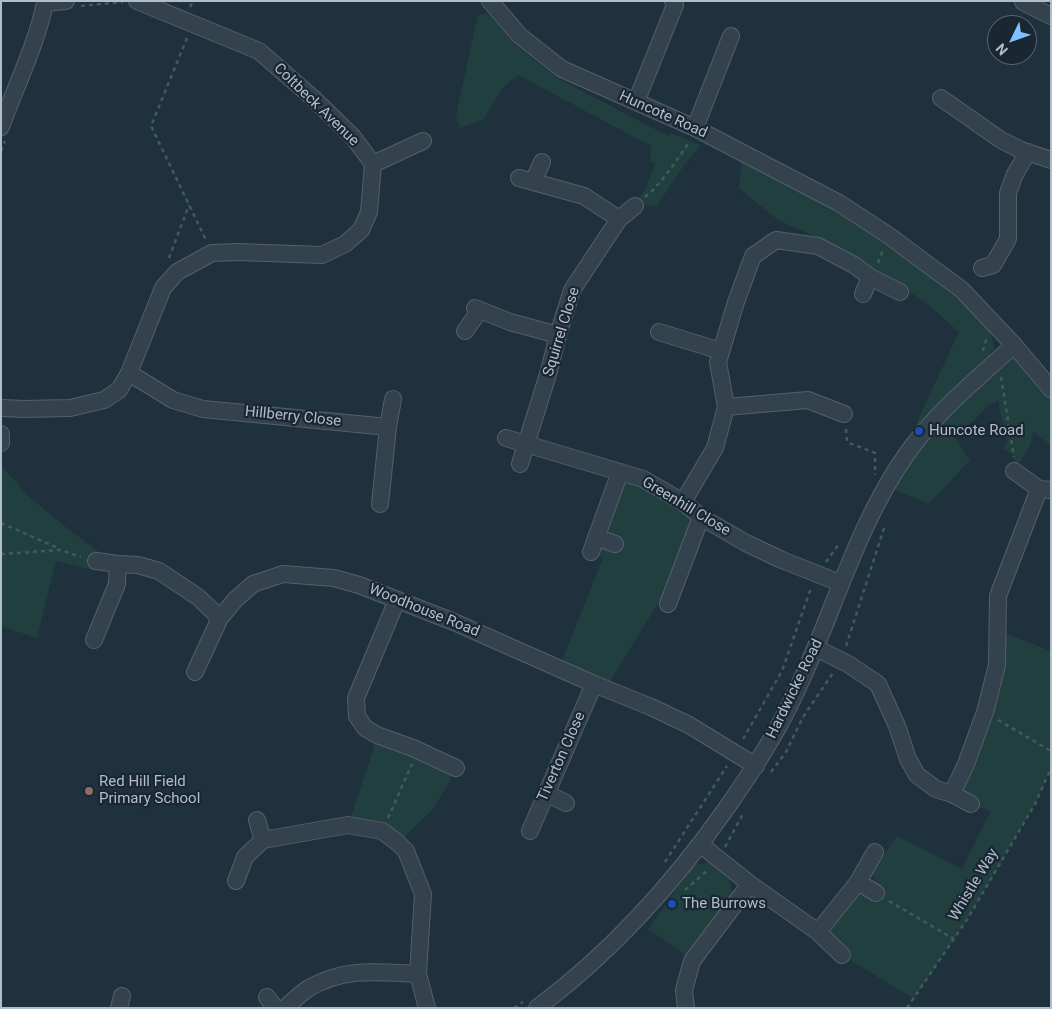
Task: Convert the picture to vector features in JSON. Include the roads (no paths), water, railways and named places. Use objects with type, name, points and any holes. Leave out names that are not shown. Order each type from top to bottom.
[{"type":"street","name":"Coltbeck Avenue","points":[[137,1],[259,51],[313,98],[353,137],[373,164]]},
{"type":"street","name":"Huncote Road","points":[[490,1],[520,36],[562,69],[636,102],[690,138],[839,203],[888,234],[962,290],[1014,345],[1051,389]]},
{"type":"street","points":[[636,102],[675,5],[673,1]]},
{"type":"street","points":[[1,127],[7,94],[36,40],[45,2],[70,4]]},
{"type":"street","points":[[1023,2],[1051,16]]},
{"type":"street","points":[[690,138],[731,36]]},
{"type":"street","points":[[941,98],[1001,140],[1051,160]]},
{"type":"street","points":[[1,408],[70,408],[104,400],[119,390],[129,373],[163,288],[177,272],[212,253],[322,255],[345,244],[361,230],[370,212],[373,164],[423,141]]},
{"type":"street","points":[[982,268],[993,265],[1008,239],[1008,193],[1015,174],[1028,152]]},
{"type":"street","points":[[542,162],[526,180],[584,196],[619,219]]},
{"type":"street","name":"Squirrel Close","points":[[520,464],[572,290],[619,219],[634,206]]},
{"type":"street","points":[[683,502],[715,448],[726,407],[718,362],[736,302],[753,256],[776,240],[818,246],[870,277],[900,292]]},
{"type":"street","points":[[863,294],[870,277]]},
{"type":"street","points":[[465,331],[477,309],[510,322],[558,336]]},
{"type":"street","points":[[659,332],[721,351]]},
{"type":"street","name":"Hardwicke Road","points":[[533,1003],[588,968],[620,938],[701,845],[756,766],[794,698],[816,648],[840,583],[878,501],[907,454],[937,415],[1014,345]]},
{"type":"street","name":"Hillberry Close","points":[[129,373],[173,400],[202,409],[388,427]]},
{"type":"street","points":[[380,504],[388,427],[393,399]]},
{"type":"street","points":[[726,407],[808,400],[844,414]]},
{"type":"street","points":[[1,434],[1,443]]},
{"type":"street","name":"Greenhill Close","points":[[506,438],[644,479],[683,502],[701,517],[746,543],[782,560],[840,583]]},
{"type":"street","points":[[615,544],[593,545],[620,472]]},
{"type":"street","points":[[952,794],[966,764],[985,712],[997,665],[998,596],[1045,490],[1014,472]]},
{"type":"street","points":[[668,604],[701,517]]},
{"type":"street","points":[[96,561],[138,565],[159,571],[198,597],[220,618]]},
{"type":"street","points":[[94,640],[117,584],[118,564]]},
{"type":"street","name":"Woodhouse Road","points":[[195,672],[220,618],[235,600],[253,584],[283,574],[334,578],[360,585],[454,622],[650,707],[689,725],[756,766]]},
{"type":"street","points":[[397,600],[356,698],[357,716],[365,728],[377,735],[417,750],[456,768]]},
{"type":"street","points":[[816,648],[848,664],[878,684],[897,726],[908,759],[917,774],[936,789],[952,794],[971,804]]},
{"type":"street","name":"Tiverton Close","points":[[530,831],[594,684]]},
{"type":"street","points":[[546,793],[566,803]]},
{"type":"street","points":[[257,820],[263,840]]},
{"type":"street","points":[[236,881],[245,857],[263,840],[348,825],[382,831],[406,851],[423,894],[418,974],[427,1008]]},
{"type":"street","points":[[701,845],[750,884],[818,932],[842,955]]},
{"type":"street","points":[[818,932],[858,882],[876,852]]},
{"type":"street","points":[[858,882],[876,893]]},
{"type":"street","points":[[686,1008],[684,990],[692,961],[750,884]]},
{"type":"street","points":[[285,1008],[309,988],[340,975],[359,971],[418,974]]},
{"type":"place","name":"Huncote Road","points":[[919,431]]},
{"type":"place","name":"Red Hill Field Primary School","points":[[89,791]]},
{"type":"place","name":"The Burrows","points":[[672,904]]}]
